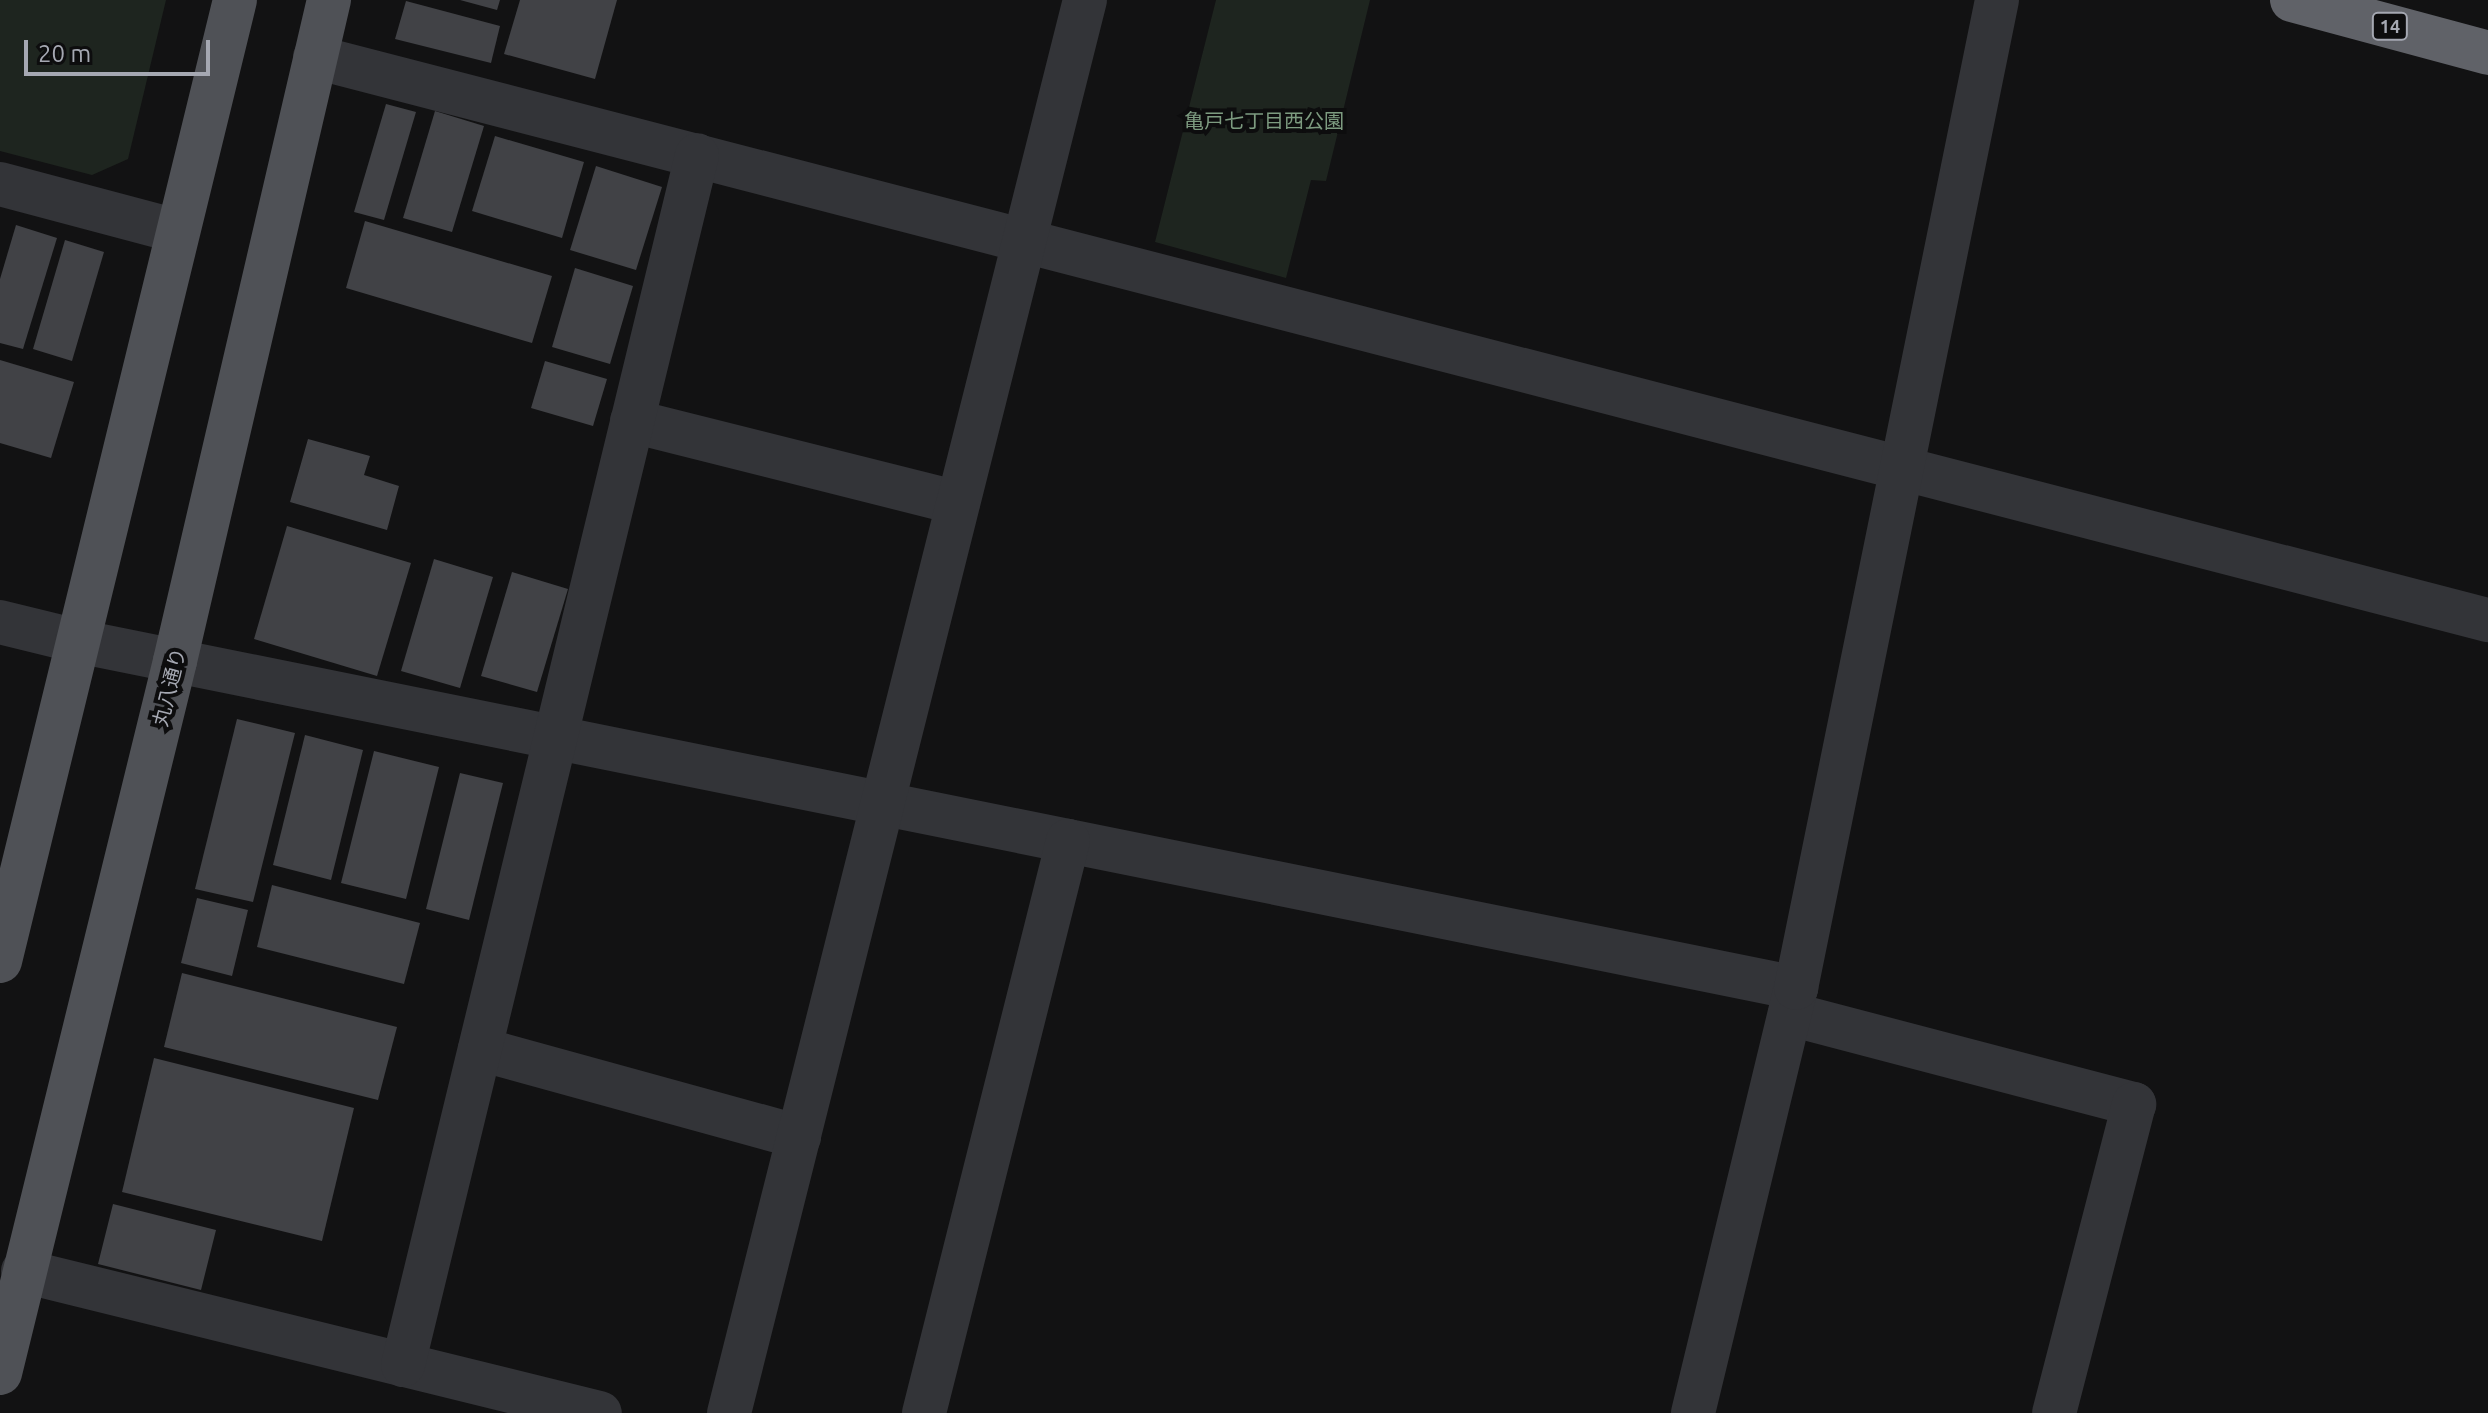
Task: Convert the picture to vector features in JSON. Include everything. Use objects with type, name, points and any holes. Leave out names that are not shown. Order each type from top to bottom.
[{"type":"highway","name":"14","points":[[2292,0],[2340,6],[2488,53]]},
{"type":"main road","points":[[2,944],[235,0]]},
{"type":"main road","name":"丸八通り","points":[[0,1373],[175,661],[329,0]]},
{"type":"street","points":[[729,1413],[1085,0]]},
{"type":"street","points":[[1693,1413],[1793,1001],[1997,0]]},
{"type":"street","points":[[315,57],[2488,620]]},
{"type":"street","points":[[403,1365],[697,155]]},
{"type":"street","points":[[0,184],[177,231]]},
{"type":"street","points":[[632,421],[958,503]]},
{"type":"street","points":[[0,622],[77,641],[1068,841],[1793,1001],[2134,1104],[2054,1413]]},
{"type":"street","points":[[924,1413],[1068,841]]},
{"type":"street","points":[[480,1049],[799,1137]]},
{"type":"street","points":[[23,1271],[600,1413]]},
{"type":"green space","points":[[0,0],[166,0],[128,159],[92,175],[0,151]]},
{"type":"green space","name":"亀戸七丁目西公園","points":[[1216,0],[1370,0],[1326,181],[1311,180],[1286,278],[1155,242]]},
{"type":"building","points":[[460,0],[500,0],[497,10]]},
{"type":"building","points":[[520,0],[617,0],[595,79],[504,54]]},
{"type":"building","points":[[406,1],[500,26],[491,63],[395,39]]},
{"type":"building","points":[[386,104],[416,112],[384,220],[354,212]]},
{"type":"building","points":[[435,111],[484,126],[452,232],[403,218]]},
{"type":"building","points":[[495,136],[584,162],[562,238],[472,211]]},
{"type":"building","points":[[596,166],[662,187],[636,270],[570,250]]},
{"type":"building","points":[[365,221],[552,276],[532,343],[346,288]]},
{"type":"building","points":[[16,225],[57,238],[23,349],[0,343],[0,279]]},
{"type":"building","points":[[65,240],[104,252],[72,361],[33,349]]},
{"type":"building","points":[[575,268],[633,286],[610,364],[552,347]]},
{"type":"building","points":[[0,360],[74,382],[51,458],[0,443]]},
{"type":"building","points":[[545,361],[607,379],[593,426],[531,408]]},
{"type":"building","points":[[308,439],[370,456],[364,475],[399,486],[387,530],[290,502]]},
{"type":"building","points":[[287,526],[411,563],[377,676],[254,639]]},
{"type":"building","points":[[434,559],[493,577],[460,688],[401,671]]},
{"type":"building","points":[[512,572],[568,589],[537,692],[481,676]]},
{"type":"building","points":[[237,719],[295,733],[253,902],[195,889]]},
{"type":"building","points":[[305,735],[363,750],[331,880],[273,865]]},
{"type":"building","points":[[374,751],[439,767],[406,899],[341,883]]},
{"type":"building","points":[[460,773],[503,783],[469,920],[426,909]]},
{"type":"building","points":[[272,885],[420,923],[404,984],[257,947]]},
{"type":"building","points":[[197,898],[248,910],[232,976],[181,963]]},
{"type":"building","points":[[182,973],[397,1027],[378,1100],[164,1047]]},
{"type":"building","points":[[154,1058],[354,1108],[322,1241],[122,1192]]},
{"type":"building","points":[[113,1204],[216,1230],[201,1290],[98,1264]]}]
